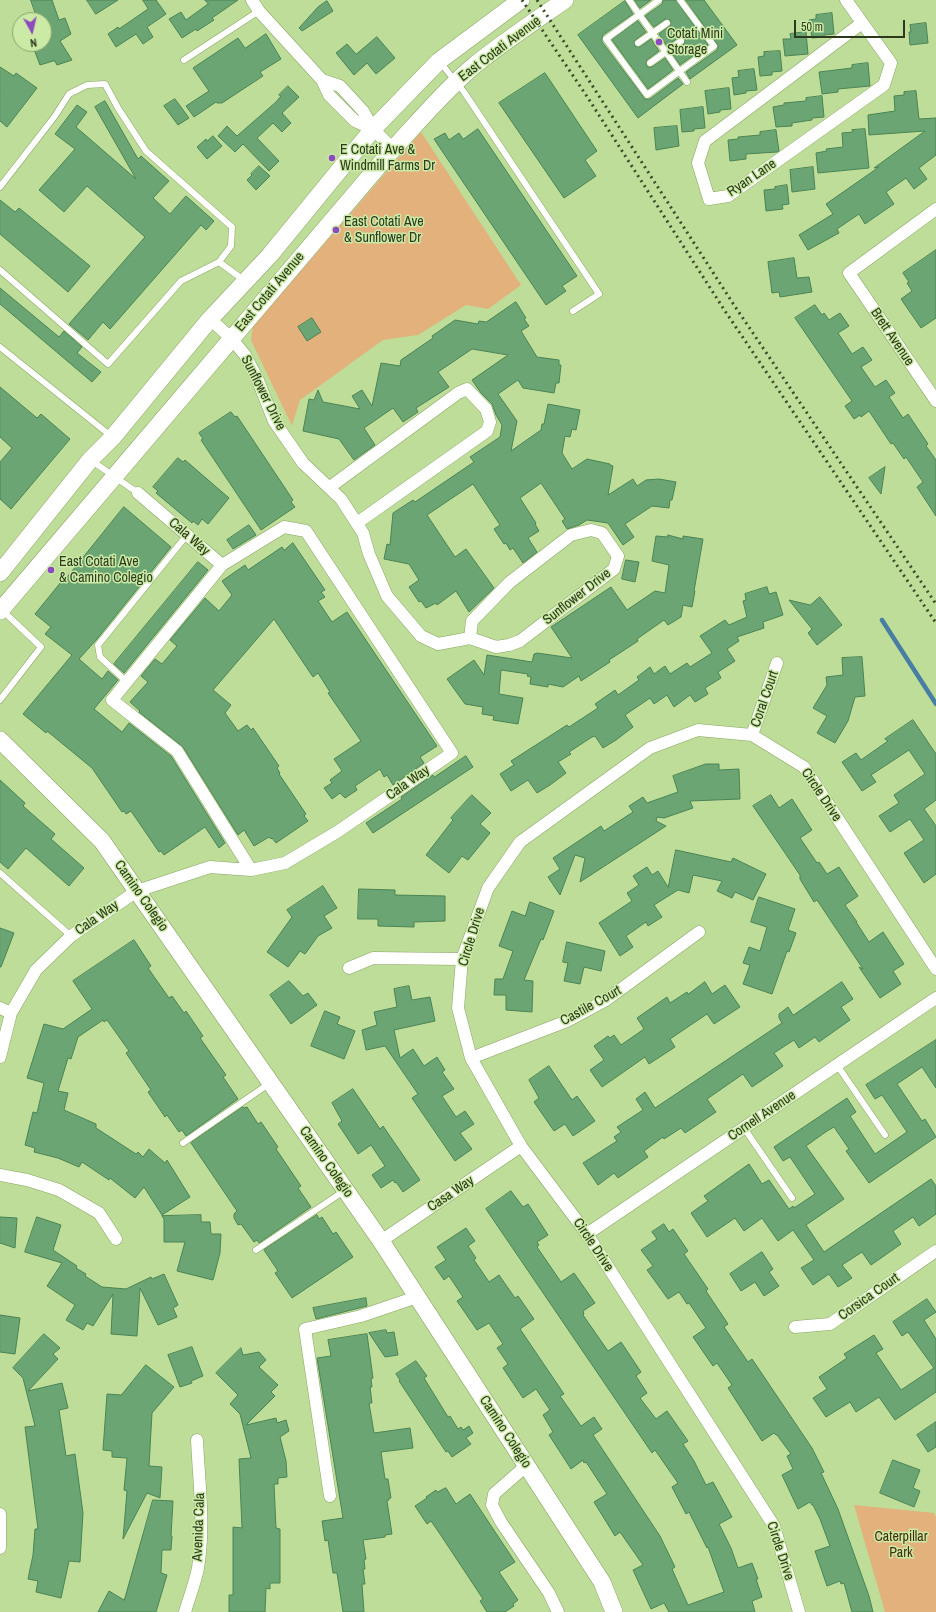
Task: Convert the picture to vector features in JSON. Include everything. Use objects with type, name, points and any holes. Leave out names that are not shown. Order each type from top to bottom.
[{"type":"main road","name":"East Cotati Avenue","points":[[0,573],[90,460],[113,437],[210,319],[246,282],[373,129],[439,61],[521,0]]},
{"type":"main road","name":"East Cotati Avenue","points":[[0,610],[34,572],[393,148],[456,82],[476,64],[565,0]]},
{"type":"main road","name":"Camino Colegio","points":[[0,740],[102,841],[271,1082],[381,1241],[602,1582],[610,1610]]},
{"type":"street","points":[[252,0],[259,11],[322,80],[330,94],[355,122],[373,129],[393,148]]},
{"type":"street","name":"Ryan Lane","points":[[846,0],[891,63],[884,85],[728,196],[709,199],[698,163],[705,141],[862,23]]},
{"type":"street","name":"Brett Avenue","points":[[936,209],[848,273],[936,401]]},
{"type":"street","name":"Sunflower Drive","points":[[210,319],[231,338],[245,355],[257,378],[274,421],[303,463],[341,499],[357,523],[363,533],[369,554],[387,596],[421,636],[438,644],[470,638],[496,647],[509,646],[520,641],[614,569],[618,556],[613,547],[602,533],[591,530],[571,535],[510,582],[472,621],[470,638]]},
{"type":"street","points":[[330,487],[458,393],[467,389],[486,409],[490,422],[487,431],[357,523]]},
{"type":"street","name":"Cala Way","points":[[0,1057],[11,1013],[36,970],[71,936],[137,891],[210,867],[251,870],[285,863],[337,832],[452,753],[306,531],[284,528],[222,565],[138,493]]},
{"type":"street","points":[[222,565],[112,700],[177,751],[251,870]]},
{"type":"street","name":"Coral Court","points":[[752,735],[778,663]]},
{"type":"street","name":"Circle Drive","points":[[799,1612],[774,1526],[587,1234],[521,1146],[471,1058],[458,1008],[462,959],[488,888],[520,842],[650,748],[698,730],[752,735],[804,767],[936,969]]},
{"type":"street","name":"Castile Court","points":[[471,1058],[567,1021],[606,1000],[699,932]]},
{"type":"street","points":[[349,968],[373,958],[462,959]]},
{"type":"street","name":"Cornell Avenue","points":[[587,1234],[936,998]]},
{"type":"street","points":[[0,1008],[11,1013]]},
{"type":"street","name":"Casa Way","points":[[381,1241],[521,1146]]},
{"type":"street","points":[[0,1175],[27,1180],[59,1190],[99,1213],[116,1239]]},
{"type":"street","name":"Corsica Court","points":[[795,1327],[830,1324],[936,1251]]},
{"type":"street","points":[[330,1496],[305,1329],[361,1316],[417,1297]]},
{"type":"street","name":"Avenida Cala","points":[[185,1612],[198,1569],[201,1531],[201,1494],[198,1473],[197,1440]]},
{"type":"street","points":[[527,1466],[494,1494],[492,1505],[501,1522],[549,1593],[558,1612]]},
{"type":"street","points":[[0,1514],[0,1548]]},
{"type":"lane","points":[[629,0],[687,82]]},
{"type":"lane","points":[[659,0],[606,39],[647,95],[714,46],[680,0]]},
{"type":"lane","points":[[184,60],[259,11]]},
{"type":"lane","points":[[638,43],[666,23]]},
{"type":"lane","points":[[650,63],[681,41]]},
{"type":"lane","points":[[439,61],[456,82],[599,294],[573,311]]},
{"type":"lane","points":[[0,187],[55,116],[69,94],[87,85],[105,84],[118,108],[146,151],[232,227],[231,246],[219,262],[181,281],[108,364],[0,270]]},
{"type":"lane","points":[[219,262],[246,282]]},
{"type":"lane","points":[[0,347],[113,437]]},
{"type":"lane","points":[[90,460],[138,493]]},
{"type":"lane","points":[[127,682],[100,657],[98,644],[187,535]]},
{"type":"lane","points":[[0,610],[41,647],[0,700]]},
{"type":"lane","points":[[0,873],[71,936]]},
{"type":"lane","points":[[837,1065],[884,1135]]},
{"type":"lane","points":[[183,1143],[271,1082]]},
{"type":"lane","points":[[744,1128],[792,1198]]},
{"type":"lane","points":[[256,1250],[346,1190]]},
{"type":"green space","points":[[421,132],[521,285],[488,309],[466,305],[418,335],[383,340],[300,400],[292,426],[251,340],[253,326]]},
{"type":"green space","name":"Caterpillar Park","points":[[854,1505],[934,1513],[936,1517],[936,1612],[885,1612]]},
{"type":"building","points":[[31,0],[52,0],[59,20],[65,18],[71,34],[60,41],[72,60],[57,65],[55,61],[53,61],[40,65],[35,52],[52,52],[52,12],[35,12]]},
{"type":"building","points":[[87,0],[118,0],[96,14]]},
{"type":"building","points":[[143,0],[156,0],[166,14],[147,27],[153,37],[143,44],[136,34],[116,47],[108,34],[118,27],[119,29],[148,9]]},
{"type":"building","points":[[205,0],[238,0],[212,18],[214,20],[197,31],[196,29],[182,38],[169,19],[181,12],[186,20],[208,4]]},
{"type":"building","points":[[635,0],[651,0],[640,8]]},
{"type":"building","points":[[663,0],[676,0],[708,45],[680,65],[672,53],[684,44],[685,39],[679,37],[667,46],[659,34],[671,25],[670,20],[665,19],[654,27],[645,16],[662,4]]},
{"type":"building","points":[[686,0],[704,0],[737,45],[690,79],[686,72],[717,50],[718,46]]},
{"type":"building","points":[[327,1],[333,11],[302,31],[299,28],[318,7]]},
{"type":"building","points":[[625,1],[633,14],[603,35],[602,42],[645,99],[650,99],[678,78],[683,84],[638,118],[578,35]]},
{"type":"building","points":[[832,13],[834,34],[812,38],[809,20],[816,19],[816,15]]},
{"type":"building","points":[[638,21],[646,32],[634,41],[635,46],[640,47],[651,39],[659,51],[647,60],[646,65],[648,67],[652,67],[665,58],[673,70],[648,89],[612,40]]},
{"type":"building","points":[[926,23],[928,43],[910,45],[910,25]]},
{"type":"building","points":[[806,32],[808,54],[785,56],[783,39],[791,39],[790,34]]},
{"type":"building","points":[[266,34],[281,59],[260,72],[263,76],[222,103],[216,102],[194,117],[186,106],[209,91],[193,68],[238,38],[245,48]]},
{"type":"building","points":[[377,37],[395,58],[376,74],[367,63],[354,75],[336,53],[347,44],[356,54]]},
{"type":"building","points":[[780,51],[782,71],[772,72],[772,75],[760,76],[758,57],[764,56],[764,52]]},
{"type":"building","points":[[868,63],[870,86],[838,89],[838,92],[822,94],[819,72],[852,68],[852,65]]},
{"type":"building","points":[[0,67],[14,76],[16,73],[37,88],[7,127],[0,121]]},
{"type":"building","points":[[754,69],[757,90],[746,91],[746,93],[734,95],[732,78],[739,77],[738,71]]},
{"type":"building","points":[[545,73],[597,151],[585,160],[596,176],[564,198],[499,103]]},
{"type":"building","points":[[288,86],[299,97],[282,113],[291,123],[282,132],[273,123],[257,138],[279,161],[269,171],[243,144],[235,152],[218,136],[227,126],[237,136],[276,102],[281,96],[279,95]]},
{"type":"building","points":[[729,88],[731,109],[720,110],[720,112],[708,114],[705,91]]},
{"type":"building","points":[[916,91],[919,119],[936,118],[936,155],[919,168],[927,179],[914,189],[906,178],[886,192],[894,204],[865,224],[859,214],[837,229],[839,233],[808,250],[799,235],[833,214],[826,204],[879,167],[874,168],[925,131],[869,135],[868,115],[895,111],[894,96],[904,95],[904,92]]},
{"type":"building","points":[[822,96],[824,117],[812,118],[812,120],[792,123],[792,126],[776,127],[773,107],[784,105],[784,103],[806,101],[806,98]]},
{"type":"building","points":[[175,99],[189,118],[178,125],[164,106]]},
{"type":"building","points":[[105,101],[138,159],[141,156],[169,181],[153,198],[170,214],[186,196],[214,221],[206,230],[201,225],[110,329],[103,322],[88,340],[69,324],[145,237],[87,186],[64,212],[39,190],[75,149],[55,134],[77,105],[87,112],[76,127],[136,179],[95,107]]},
{"type":"building","points":[[703,107],[705,128],[682,132],[680,110]]},
{"type":"building","points":[[677,126],[679,146],[656,150],[654,128]]},
{"type":"building","points":[[478,129],[577,276],[562,286],[566,291],[546,305],[434,139],[445,133],[449,140],[459,133],[463,139]]},
{"type":"building","points":[[865,129],[869,168],[818,173],[816,153],[827,151],[826,149],[843,147],[842,133],[853,132],[852,130]]},
{"type":"building","points":[[776,130],[779,151],[746,154],[746,159],[730,161],[728,140],[738,139],[738,137],[760,135],[760,132]]},
{"type":"building","points":[[213,136],[222,146],[207,159],[197,147],[206,139],[207,141]]},
{"type":"building","points":[[259,166],[270,176],[256,190],[247,180]]},
{"type":"building","points":[[813,167],[815,189],[792,192],[790,170]]},
{"type":"building","points":[[787,185],[789,204],[782,205],[783,209],[766,211],[764,190],[775,189],[775,187]]},
{"type":"building","points":[[0,200],[15,212],[19,208],[90,266],[68,292],[0,234]]},
{"type":"building","points":[[936,250],[936,318],[921,328],[901,299],[912,291],[907,283],[909,282],[903,273]]},
{"type":"building","points":[[794,258],[797,278],[809,277],[812,292],[780,297],[779,292],[772,293],[768,262]]},
{"type":"building","points":[[0,288],[59,337],[64,331],[82,347],[77,353],[101,372],[92,382],[0,304]]},
{"type":"building","points":[[516,302],[529,326],[521,331],[537,357],[559,360],[559,365],[561,365],[559,383],[556,383],[554,393],[523,388],[518,380],[498,394],[517,421],[511,451],[541,430],[542,424],[544,424],[548,404],[580,410],[576,430],[572,429],[570,437],[565,436],[562,453],[572,469],[587,459],[613,466],[608,495],[633,479],[637,486],[646,480],[659,479],[676,482],[672,500],[670,500],[669,508],[652,506],[625,524],[634,537],[623,545],[608,523],[587,520],[579,525],[567,529],[562,521],[565,519],[541,483],[520,498],[536,523],[535,524],[539,531],[528,538],[537,552],[523,563],[513,548],[510,550],[506,543],[504,544],[494,529],[500,525],[473,484],[427,515],[455,557],[466,549],[494,588],[469,612],[456,591],[437,605],[436,603],[426,608],[421,601],[419,602],[409,587],[419,580],[409,564],[384,559],[387,544],[390,545],[393,513],[413,500],[415,502],[474,462],[470,457],[500,437],[502,425],[492,404],[481,393],[472,380],[508,355],[472,349],[438,372],[449,387],[416,408],[418,412],[403,422],[393,408],[364,428],[375,445],[354,460],[339,439],[303,431],[309,399],[314,400],[318,390],[323,402],[360,409],[352,396],[362,390],[372,406],[381,363],[400,366],[401,360],[433,338],[432,336],[455,320],[478,324],[479,321],[486,322]]},
{"type":"building","points":[[815,305],[822,315],[824,313],[829,320],[840,313],[849,326],[838,333],[852,354],[863,347],[872,360],[861,367],[875,387],[886,380],[895,393],[889,397],[903,418],[908,414],[928,444],[926,446],[936,460],[936,516],[917,487],[923,482],[906,457],[904,459],[893,443],[891,444],[869,411],[861,417],[860,415],[854,419],[845,406],[852,401],[795,318]]},
{"type":"building","points":[[312,318],[321,332],[307,341],[298,327]]},
{"type":"building","points":[[0,387],[37,418],[41,414],[70,439],[11,509],[0,499],[0,462],[12,448],[0,437]]},
{"type":"building","points":[[231,412],[235,417],[237,416],[293,500],[291,502],[295,507],[261,530],[201,440],[203,439],[199,433]]},
{"type":"building","points":[[178,458],[183,462],[185,460],[229,498],[208,524],[202,519],[198,525],[193,521],[192,523],[156,493],[158,491],[153,487]]},
{"type":"building","points":[[885,467],[881,494],[869,478]]},
{"type":"building","points":[[124,507],[171,547],[97,639],[79,659],[102,679],[108,671],[118,680],[94,709],[122,732],[129,723],[171,756],[225,843],[219,848],[205,827],[164,855],[161,851],[159,852],[131,811],[126,814],[124,811],[122,812],[92,768],[47,731],[46,733],[23,714],[72,655],[45,634],[51,627],[35,614]]},
{"type":"building","points":[[249,525],[256,535],[233,549],[227,540]]},
{"type":"building","points":[[668,535],[683,539],[683,536],[703,539],[692,607],[683,605],[681,617],[668,625],[664,620],[637,639],[638,641],[609,660],[610,662],[581,681],[579,676],[563,687],[548,684],[548,687],[530,684],[531,677],[527,676],[528,674],[501,670],[499,694],[523,698],[518,724],[493,720],[494,716],[482,714],[483,707],[465,704],[447,679],[474,660],[484,675],[487,655],[532,662],[534,654],[537,653],[572,658],[551,627],[611,587],[627,610],[655,591],[665,593],[669,565],[652,561],[656,536],[668,537]]},
{"type":"building","points":[[293,543],[325,590],[321,592],[325,597],[318,601],[332,622],[347,612],[437,746],[420,757],[424,763],[393,785],[387,775],[384,777],[380,769],[355,786],[357,790],[345,798],[340,793],[332,799],[324,788],[332,783],[330,780],[342,771],[334,759],[361,741],[328,693],[330,692],[318,673],[313,677],[274,619],[213,690],[231,705],[225,713],[238,731],[247,725],[251,730],[253,728],[279,766],[277,768],[280,773],[279,774],[306,814],[304,816],[308,821],[276,843],[269,837],[254,846],[244,830],[238,835],[183,747],[139,712],[140,711],[130,702],[148,682],[141,676],[155,659],[162,664],[177,646],[170,640],[205,598],[219,611],[232,595],[222,581],[245,565],[248,570],[282,547],[284,550]]},
{"type":"building","points":[[626,560],[639,562],[635,582],[622,579]]},
{"type":"building","points":[[198,562],[208,570],[124,673],[114,664]]},
{"type":"building","points":[[767,587],[769,594],[776,592],[783,615],[763,622],[764,628],[737,637],[739,641],[727,649],[735,661],[718,672],[721,678],[705,688],[708,694],[695,702],[690,695],[674,707],[667,695],[654,704],[650,698],[625,715],[633,727],[616,740],[603,748],[595,736],[569,752],[571,754],[558,762],[566,773],[550,785],[537,793],[528,780],[511,791],[500,774],[514,765],[511,761],[567,725],[569,727],[598,708],[595,704],[615,690],[618,695],[639,680],[637,677],[650,667],[654,674],[665,666],[670,674],[687,663],[690,667],[712,653],[700,636],[725,620],[729,625],[747,617],[743,601],[746,600],[745,594]]},
{"type":"building","points":[[820,597],[842,625],[817,645],[808,633],[812,629],[789,600],[810,605]]},
{"type":"building","points":[[862,657],[865,696],[855,697],[848,721],[835,743],[817,733],[827,716],[813,708],[827,685],[826,677],[843,675],[842,658]]},
{"type":"building","points":[[913,720],[936,754],[936,800],[924,809],[936,826],[936,874],[924,883],[904,853],[924,840],[910,819],[890,832],[879,816],[899,803],[894,795],[925,774],[909,750],[871,775],[876,782],[862,791],[842,762],[856,753],[861,760],[888,741],[885,739]]},
{"type":"building","points":[[466,756],[473,767],[373,833],[366,823],[402,799],[401,797],[433,775],[434,777]]},
{"type":"building","points":[[706,764],[719,764],[719,770],[739,769],[740,799],[690,801],[693,808],[664,818],[657,817],[656,821],[666,826],[580,882],[585,858],[575,855],[560,895],[548,877],[560,869],[553,858],[601,826],[604,831],[633,812],[629,806],[643,797],[647,803],[678,792],[673,776]]},
{"type":"building","points":[[0,780],[25,803],[23,806],[55,834],[51,839],[84,868],[69,886],[26,848],[8,869],[0,862]]},
{"type":"building","points":[[472,795],[491,813],[480,824],[490,833],[468,860],[462,856],[449,873],[426,855],[453,820],[451,818]]},
{"type":"building","points":[[771,795],[779,808],[792,799],[812,830],[800,838],[817,863],[819,862],[827,874],[839,867],[858,896],[845,905],[869,942],[883,932],[904,964],[893,971],[901,984],[880,998],[859,967],[863,969],[817,900],[814,902],[800,879],[800,875],[753,806]]},
{"type":"building","points":[[676,850],[731,862],[733,858],[766,874],[753,900],[735,892],[732,898],[717,891],[722,881],[693,875],[689,893],[678,890],[654,905],[662,917],[648,926],[646,922],[626,936],[633,947],[620,956],[599,923],[632,901],[627,893],[639,885],[633,876],[647,867],[652,875],[658,871],[668,887]]},
{"type":"building","points":[[323,886],[337,908],[324,916],[332,928],[318,936],[305,954],[300,951],[288,967],[267,952],[292,917],[287,910]]},
{"type":"building","points":[[359,889],[395,890],[395,895],[445,896],[445,921],[414,922],[414,927],[378,926],[378,919],[358,919]]},
{"type":"building","points":[[759,897],[795,909],[788,930],[796,933],[789,952],[787,951],[772,994],[743,984],[750,965],[743,963],[749,947],[760,951],[767,927],[751,922]]},
{"type":"building","points":[[530,902],[554,911],[543,940],[541,939],[524,980],[533,981],[532,1012],[506,1010],[506,995],[494,995],[495,979],[503,979],[513,951],[499,946],[512,911],[525,916]]},
{"type":"building","points":[[0,928],[14,933],[1,967],[0,967]]},
{"type":"building","points":[[134,940],[151,966],[148,968],[169,998],[172,996],[184,1013],[186,1011],[203,1036],[200,1038],[226,1075],[223,1077],[238,1099],[186,1136],[182,1130],[179,1132],[167,1115],[165,1117],[148,1092],[151,1090],[126,1053],[129,1051],[107,1020],[104,1022],[103,1020],[78,1037],[71,1059],[68,1058],[58,1091],[68,1093],[64,1110],[96,1124],[96,1128],[136,1154],[138,1152],[143,1157],[149,1149],[165,1163],[167,1160],[190,1197],[162,1215],[144,1187],[135,1198],[110,1178],[109,1180],[82,1162],[79,1167],[58,1158],[34,1152],[35,1148],[25,1145],[33,1112],[37,1113],[44,1083],[27,1078],[44,1024],[63,1029],[92,1009],[73,981]]},
{"type":"building","points":[[567,942],[605,951],[601,971],[584,967],[580,984],[564,981],[568,963],[563,962]]},
{"type":"building","points":[[289,981],[303,996],[308,993],[317,1005],[291,1024],[270,995]]},
{"type":"building","points":[[705,982],[712,994],[725,985],[740,1007],[714,1024],[707,1014],[670,1039],[675,1047],[649,1064],[645,1057],[602,1087],[590,1070],[604,1060],[594,1046],[608,1036],[610,1038],[614,1035],[621,1045],[644,1029],[637,1018],[667,997],[670,1003],[687,992],[688,994]]},
{"type":"building","points":[[842,982],[853,999],[841,1007],[850,1020],[819,1042],[815,1037],[799,1048],[794,1040],[774,1053],[783,1066],[752,1087],[743,1074],[707,1099],[716,1112],[685,1133],[681,1128],[664,1139],[663,1137],[644,1151],[648,1157],[618,1178],[614,1173],[598,1185],[583,1163],[617,1141],[614,1137],[621,1132],[617,1127],[643,1110],[636,1099],[645,1092],[655,1108],[782,1023],[779,1018],[779,1014],[788,1007],[793,1015]]},
{"type":"building","points":[[409,986],[412,1000],[430,997],[435,1021],[394,1030],[400,1058],[413,1049],[424,1066],[437,1057],[445,1070],[442,1072],[454,1089],[442,1096],[456,1117],[465,1111],[474,1124],[460,1133],[472,1149],[455,1161],[412,1098],[418,1094],[385,1046],[366,1050],[362,1030],[377,1025],[374,1012],[397,1007],[394,989]]},
{"type":"building","points":[[325,1011],[340,1017],[337,1024],[355,1031],[344,1059],[311,1046]]},
{"type":"building","points":[[936,1040],[936,1088],[922,1067],[897,1084],[922,1121],[925,1119],[936,1137],[869,1183],[846,1151],[849,1149],[834,1127],[827,1131],[806,1146],[844,1199],[806,1225],[824,1252],[931,1179],[936,1186],[936,1214],[919,1226],[913,1217],[893,1231],[901,1244],[871,1265],[862,1252],[842,1265],[852,1278],[838,1287],[829,1274],[813,1285],[801,1268],[814,1260],[793,1230],[778,1241],[762,1218],[744,1231],[735,1218],[707,1237],[691,1213],[708,1201],[704,1196],[749,1164],[762,1184],[769,1180],[789,1209],[793,1206],[794,1208],[815,1194],[790,1157],[783,1161],[774,1147],[847,1098],[856,1112],[850,1116],[875,1154],[907,1132],[882,1095],[875,1099],[866,1085]]},
{"type":"building","points":[[549,1066],[572,1100],[577,1096],[595,1121],[573,1136],[565,1124],[554,1131],[534,1102],[539,1098],[529,1080]]},
{"type":"building","points":[[353,1089],[380,1129],[383,1126],[420,1180],[403,1192],[393,1180],[381,1188],[372,1175],[385,1166],[371,1145],[358,1154],[338,1124],[342,1121],[332,1103]]},
{"type":"building","points":[[243,1107],[247,1107],[258,1124],[261,1122],[278,1147],[276,1149],[301,1186],[298,1188],[311,1207],[259,1243],[257,1240],[254,1242],[241,1224],[238,1225],[234,1218],[234,1214],[237,1211],[191,1143]]},
{"type":"building","points":[[511,1191],[523,1207],[528,1204],[548,1235],[537,1242],[539,1245],[537,1247],[561,1282],[574,1273],[595,1303],[583,1311],[583,1315],[608,1351],[621,1342],[641,1372],[636,1376],[647,1393],[640,1398],[656,1419],[667,1411],[688,1441],[683,1444],[694,1461],[706,1485],[713,1482],[732,1517],[719,1524],[731,1548],[738,1568],[752,1563],[758,1579],[756,1579],[762,1597],[752,1601],[755,1612],[669,1612],[664,1603],[651,1609],[633,1570],[643,1565],[620,1532],[615,1536],[594,1502],[607,1494],[586,1462],[584,1463],[583,1460],[571,1469],[549,1435],[553,1432],[543,1415],[550,1410],[536,1389],[523,1398],[503,1368],[508,1364],[497,1348],[503,1344],[489,1323],[477,1330],[457,1301],[463,1297],[449,1276],[444,1280],[435,1267],[446,1260],[437,1247],[466,1228],[475,1241],[468,1246],[476,1258],[474,1260],[489,1282],[499,1275],[515,1298],[518,1296],[534,1319],[520,1329],[564,1394],[560,1396],[581,1426],[594,1417],[602,1429],[593,1435],[660,1536],[675,1567],[672,1569],[688,1605],[724,1592],[708,1547],[707,1548],[689,1512],[686,1514],[672,1487],[678,1483],[655,1450],[652,1453],[486,1209]]},
{"type":"building","points":[[201,1215],[201,1222],[210,1222],[211,1234],[221,1234],[220,1253],[213,1280],[177,1271],[185,1242],[164,1242],[164,1219],[162,1216]]},
{"type":"building","points":[[317,1215],[319,1219],[322,1217],[333,1234],[336,1232],[353,1257],[292,1298],[275,1273],[278,1271],[264,1250]]},
{"type":"building","points":[[0,1217],[17,1218],[15,1248],[0,1243]]},
{"type":"building","points":[[37,1217],[61,1225],[53,1250],[77,1266],[76,1268],[86,1274],[85,1276],[102,1287],[126,1289],[151,1277],[152,1279],[164,1274],[178,1305],[173,1308],[177,1317],[158,1325],[140,1288],[137,1336],[111,1334],[113,1294],[93,1326],[87,1323],[83,1330],[66,1320],[75,1305],[47,1286],[62,1263],[25,1252]]},
{"type":"building","points":[[664,1224],[669,1232],[673,1229],[688,1251],[684,1254],[708,1289],[706,1291],[728,1324],[724,1327],[748,1362],[752,1359],[812,1448],[824,1472],[821,1473],[838,1509],[869,1596],[873,1612],[852,1612],[844,1583],[841,1584],[840,1581],[827,1586],[815,1551],[830,1546],[820,1519],[810,1502],[798,1509],[782,1475],[793,1469],[787,1456],[791,1454],[774,1433],[762,1441],[728,1388],[732,1385],[717,1363],[713,1366],[693,1337],[706,1328],[689,1303],[687,1304],[679,1292],[668,1299],[647,1270],[653,1266],[641,1250],[657,1239],[652,1232]]},
{"type":"building","points":[[762,1252],[773,1269],[769,1272],[779,1286],[764,1296],[755,1282],[741,1291],[730,1274]]},
{"type":"building","points":[[366,1298],[367,1306],[316,1319],[313,1308]]},
{"type":"building","points":[[927,1299],[936,1312],[924,1320],[936,1339],[936,1392],[895,1420],[879,1397],[856,1412],[850,1402],[826,1417],[813,1398],[827,1389],[819,1377],[847,1358],[844,1354],[874,1335],[883,1349],[876,1353],[901,1390],[934,1368],[908,1332],[902,1336],[893,1322]]},
{"type":"building","points":[[0,1315],[20,1318],[15,1354],[0,1352]]},
{"type":"building","points":[[386,1330],[387,1333],[394,1332],[398,1355],[385,1357],[369,1333]]},
{"type":"building","points":[[44,1334],[60,1348],[53,1354],[58,1359],[28,1391],[62,1383],[68,1408],[59,1410],[66,1456],[75,1454],[83,1513],[80,1562],[69,1561],[61,1598],[36,1592],[38,1581],[28,1579],[33,1555],[35,1529],[38,1529],[25,1427],[35,1426],[23,1378],[13,1368]]},
{"type":"building","points":[[367,1334],[373,1378],[371,1379],[372,1387],[370,1387],[372,1403],[369,1403],[374,1433],[410,1428],[413,1448],[381,1452],[385,1479],[388,1479],[391,1498],[387,1501],[392,1534],[385,1535],[385,1537],[363,1540],[366,1559],[364,1560],[365,1569],[363,1569],[365,1584],[362,1584],[364,1612],[343,1612],[337,1573],[333,1573],[328,1540],[325,1541],[322,1521],[343,1518],[317,1358],[331,1356],[328,1340]]},
{"type":"building","points":[[192,1347],[203,1376],[191,1381],[192,1383],[180,1387],[168,1355]]},
{"type":"building","points":[[241,1348],[243,1355],[259,1352],[266,1360],[259,1367],[278,1385],[271,1392],[275,1396],[246,1425],[276,1418],[277,1423],[286,1420],[289,1431],[280,1437],[286,1461],[287,1477],[278,1478],[278,1484],[274,1484],[276,1528],[280,1529],[280,1583],[270,1583],[270,1589],[266,1588],[265,1612],[229,1612],[229,1595],[233,1595],[233,1527],[242,1528],[239,1459],[251,1458],[240,1414],[230,1404],[238,1395],[216,1373]]},
{"type":"building","points":[[416,1361],[427,1376],[424,1378],[448,1417],[450,1416],[458,1429],[461,1427],[463,1430],[469,1426],[473,1433],[466,1438],[471,1444],[452,1457],[448,1451],[446,1452],[399,1381],[400,1380],[396,1374]]},
{"type":"building","points":[[146,1365],[174,1387],[152,1413],[149,1466],[162,1467],[160,1498],[147,1493],[123,1539],[127,1491],[124,1490],[127,1458],[112,1457],[112,1451],[103,1450],[107,1394],[121,1395]]},
{"type":"building","points":[[936,1422],[936,1447],[928,1452],[917,1435]]},
{"type":"building","points":[[893,1460],[920,1470],[913,1488],[920,1491],[914,1507],[880,1493]]},
{"type":"building","points":[[446,1488],[456,1504],[470,1494],[515,1562],[499,1572],[518,1600],[513,1604],[514,1606],[505,1612],[487,1612],[480,1601],[483,1599],[440,1534],[431,1521],[427,1524],[415,1506],[436,1490],[437,1492]]},
{"type":"building","points":[[153,1500],[173,1501],[171,1550],[162,1550],[161,1573],[167,1575],[156,1612],[98,1612],[109,1591],[124,1600]]},
{"type":"waterway","points":[[882,620],[936,704]]},
{"type":"railway","points":[[522,0],[586,95],[725,311],[936,623]]},
{"type":"railway","points":[[537,0],[734,305],[936,604]]},
{"type":"place","name":"Cotati Mini Storage","points":[[659,42]]},
{"type":"place","name":"E Cotati Ave & Windmill Farms Dr","points":[[332,158]]},
{"type":"place","name":"East Cotati Ave & Sunflower Dr","points":[[336,230]]},
{"type":"place","name":"East Cotati Ave & Camino Colegio","points":[[51,570]]}]
